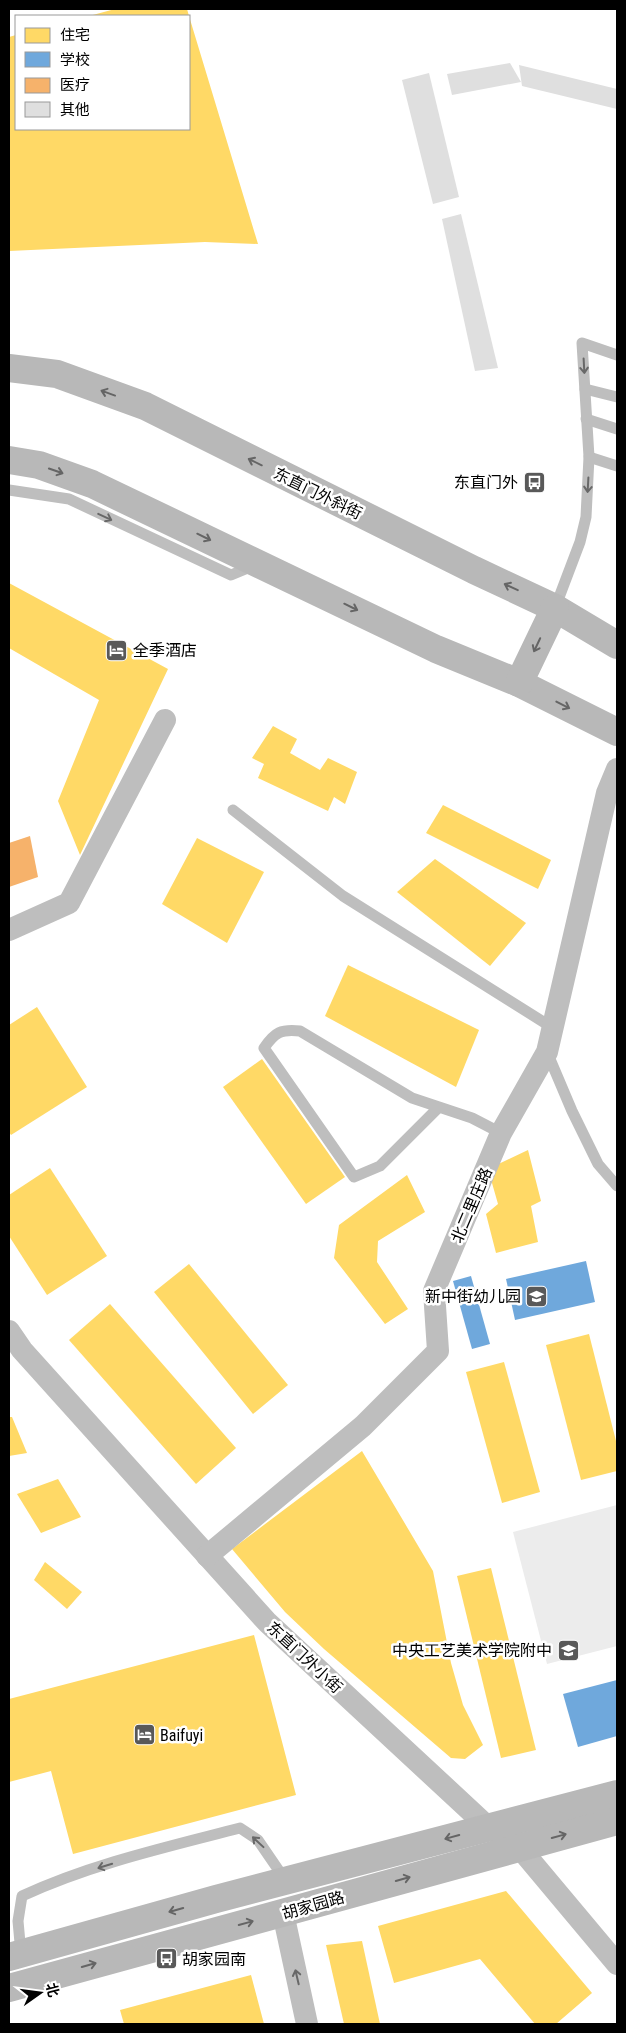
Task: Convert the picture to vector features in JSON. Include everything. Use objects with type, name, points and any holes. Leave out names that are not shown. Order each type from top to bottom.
[{"type":"main road","name":"东直门外斜街","points":[[9,368],[58,374],[145,406],[474,570],[555,608],[617,645]]},
{"type":"main road","points":[[9,460],[39,465],[92,484],[436,649],[519,683],[617,732]]},
{"type":"main road","points":[[519,683],[555,608]]},
{"type":"main road","name":"胡家园路","points":[[15,1956],[286,1881],[617,1794]]},
{"type":"main road","name":"胡家园路","points":[[9,1988],[519,1846],[617,1821]]},
{"type":"street","points":[[9,930],[69,903],[165,720]]},
{"type":"street","name":"北二里庄路","points":[[207,1556],[363,1426],[438,1351],[434,1291],[501,1133],[547,1052],[607,793],[617,769]]},
{"type":"street","name":"东直门外小街","points":[[9,1331],[22,1350],[267,1622],[488,1828],[519,1846],[617,1964]]},
{"type":"street","points":[[283,1913],[307,2024]]},
{"type":"lane","points":[[555,608],[580,542],[586,517],[589,457],[582,343],[617,355]]},
{"type":"lane","points":[[585,389],[617,397]]},
{"type":"lane","points":[[586,419],[617,429]]},
{"type":"lane","points":[[589,457],[617,466]]},
{"type":"lane","points":[[9,490],[69,500],[231,575],[259,563]]},
{"type":"lane","points":[[233,810],[343,896],[553,1028]]},
{"type":"lane","points":[[439,1107],[380,1166],[354,1177],[264,1048],[272,1036],[286,1029],[300,1031],[412,1098],[439,1107],[472,1118],[501,1133]]},
{"type":"lane","points":[[547,1052],[572,1111],[598,1164],[617,1186]]},
{"type":"lane","points":[[15,1956],[22,1896],[52,1882],[165,1848],[240,1828],[258,1840],[286,1881]]},
{"type":"shaded area","points":[[617,1505],[617,1646],[547,1664],[513,1532]]},
{"type":"building: 住宅","points":[[115,9],[187,9],[189,15],[93,15]]},
{"type":"building: 住宅","points":[[190,19],[258,244],[205,242],[9,251],[9,37],[15,35],[15,130],[190,130]]},
{"type":"building: 住宅","points":[[9,583],[168,669],[80,855],[58,801],[99,700],[9,648]]},
{"type":"building: 住宅","points":[[273,726],[297,739],[290,753],[320,770],[328,758],[357,772],[345,804],[334,797],[328,811],[258,778],[264,764],[252,758]]},
{"type":"building: 住宅","points":[[443,805],[551,860],[538,889],[426,833]]},
{"type":"building: 住宅","points":[[197,838],[264,872],[227,943],[162,904]]},
{"type":"building: 住宅","points":[[435,859],[526,923],[490,966],[397,892]]},
{"type":"building: 住宅","points":[[348,965],[479,1030],[456,1087],[325,1016]]},
{"type":"building: 住宅","points":[[37,1007],[87,1087],[11,1135],[9,1132],[9,1025]]},
{"type":"building: 住宅","points":[[262,1059],[345,1177],[306,1204],[223,1087]]},
{"type":"building: 住宅","points":[[528,1150],[541,1201],[531,1206],[538,1242],[496,1253],[486,1214],[498,1204],[488,1169]]},
{"type":"building: 住宅","points":[[50,1168],[107,1256],[47,1295],[9,1236],[9,1195]]},
{"type":"building: 住宅","points":[[407,1175],[425,1212],[378,1241],[377,1262],[408,1309],[385,1324],[334,1258],[339,1225]]},
{"type":"building: 住宅","points":[[189,1264],[288,1385],[253,1414],[154,1292]]},
{"type":"building: 住宅","points":[[110,1304],[236,1448],[196,1484],[69,1340]]},
{"type":"building: 住宅","points":[[589,1334],[617,1445],[617,1471],[581,1480],[546,1345]]},
{"type":"building: 住宅","points":[[504,1362],[540,1492],[502,1503],[466,1372]]},
{"type":"building: 住宅","points":[[9,1417],[12,1417],[27,1453],[9,1456]]},
{"type":"building: 住宅","points":[[362,1451],[433,1571],[451,1663],[463,1705],[483,1745],[465,1759],[451,1758],[324,1649],[285,1612],[232,1549]]},
{"type":"building: 住宅","points":[[58,1479],[81,1517],[41,1533],[17,1494]]},
{"type":"building: 住宅","points":[[45,1562],[82,1592],[67,1609],[34,1580]]},
{"type":"building: 住宅","points":[[491,1568],[536,1750],[501,1758],[457,1576]]},
{"type":"building: 住宅","name":"Baifuyi","points":[[254,1635],[296,1795],[73,1854],[51,1771],[9,1782],[9,1699]]},
{"type":"building: 住宅","points":[[506,1891],[592,1993],[556,2024],[535,2024],[480,1959],[394,1983],[378,1926]]},
{"type":"building: 住宅","points":[[362,1941],[380,2024],[344,2024],[326,1945]]},
{"type":"building: 住宅","points":[[251,1975],[264,2024],[124,2024],[120,2010]]},
{"type":"building: 学校","points":[[586,1261],[595,1302],[515,1320],[506,1279]]},
{"type":"building: 学校","points":[[471,1276],[490,1344],[472,1349],[453,1281]]},
{"type":"building: 学校","points":[[617,1680],[617,1736],[578,1747],[563,1694]]},
{"type":"building: 医疗","points":[[30,836],[38,877],[9,887],[9,843]]},
{"type":"building: 其他","points":[[510,63],[521,82],[452,95],[447,74]]},
{"type":"building: 其他","points":[[519,65],[617,89],[617,109],[522,86]]},
{"type":"building: 其他","points":[[429,73],[459,197],[433,204],[402,80]]},
{"type":"building: 其他","points":[[461,214],[498,368],[475,371],[442,219]]},
{"type":"place","name":"东直门外","points":[[534,482]]},
{"type":"place","name":"全季酒店","points":[[117,650]]},
{"type":"place","name":"新中街幼儿园","points":[[537,1296]]},
{"type":"place","name":"中央工艺美术学院附中","points":[[568,1650]]},
{"type":"place","name":"Baifuyi","points":[[144,1735]]},
{"type":"place","name":"胡家园南","points":[[166,1959]]}]
